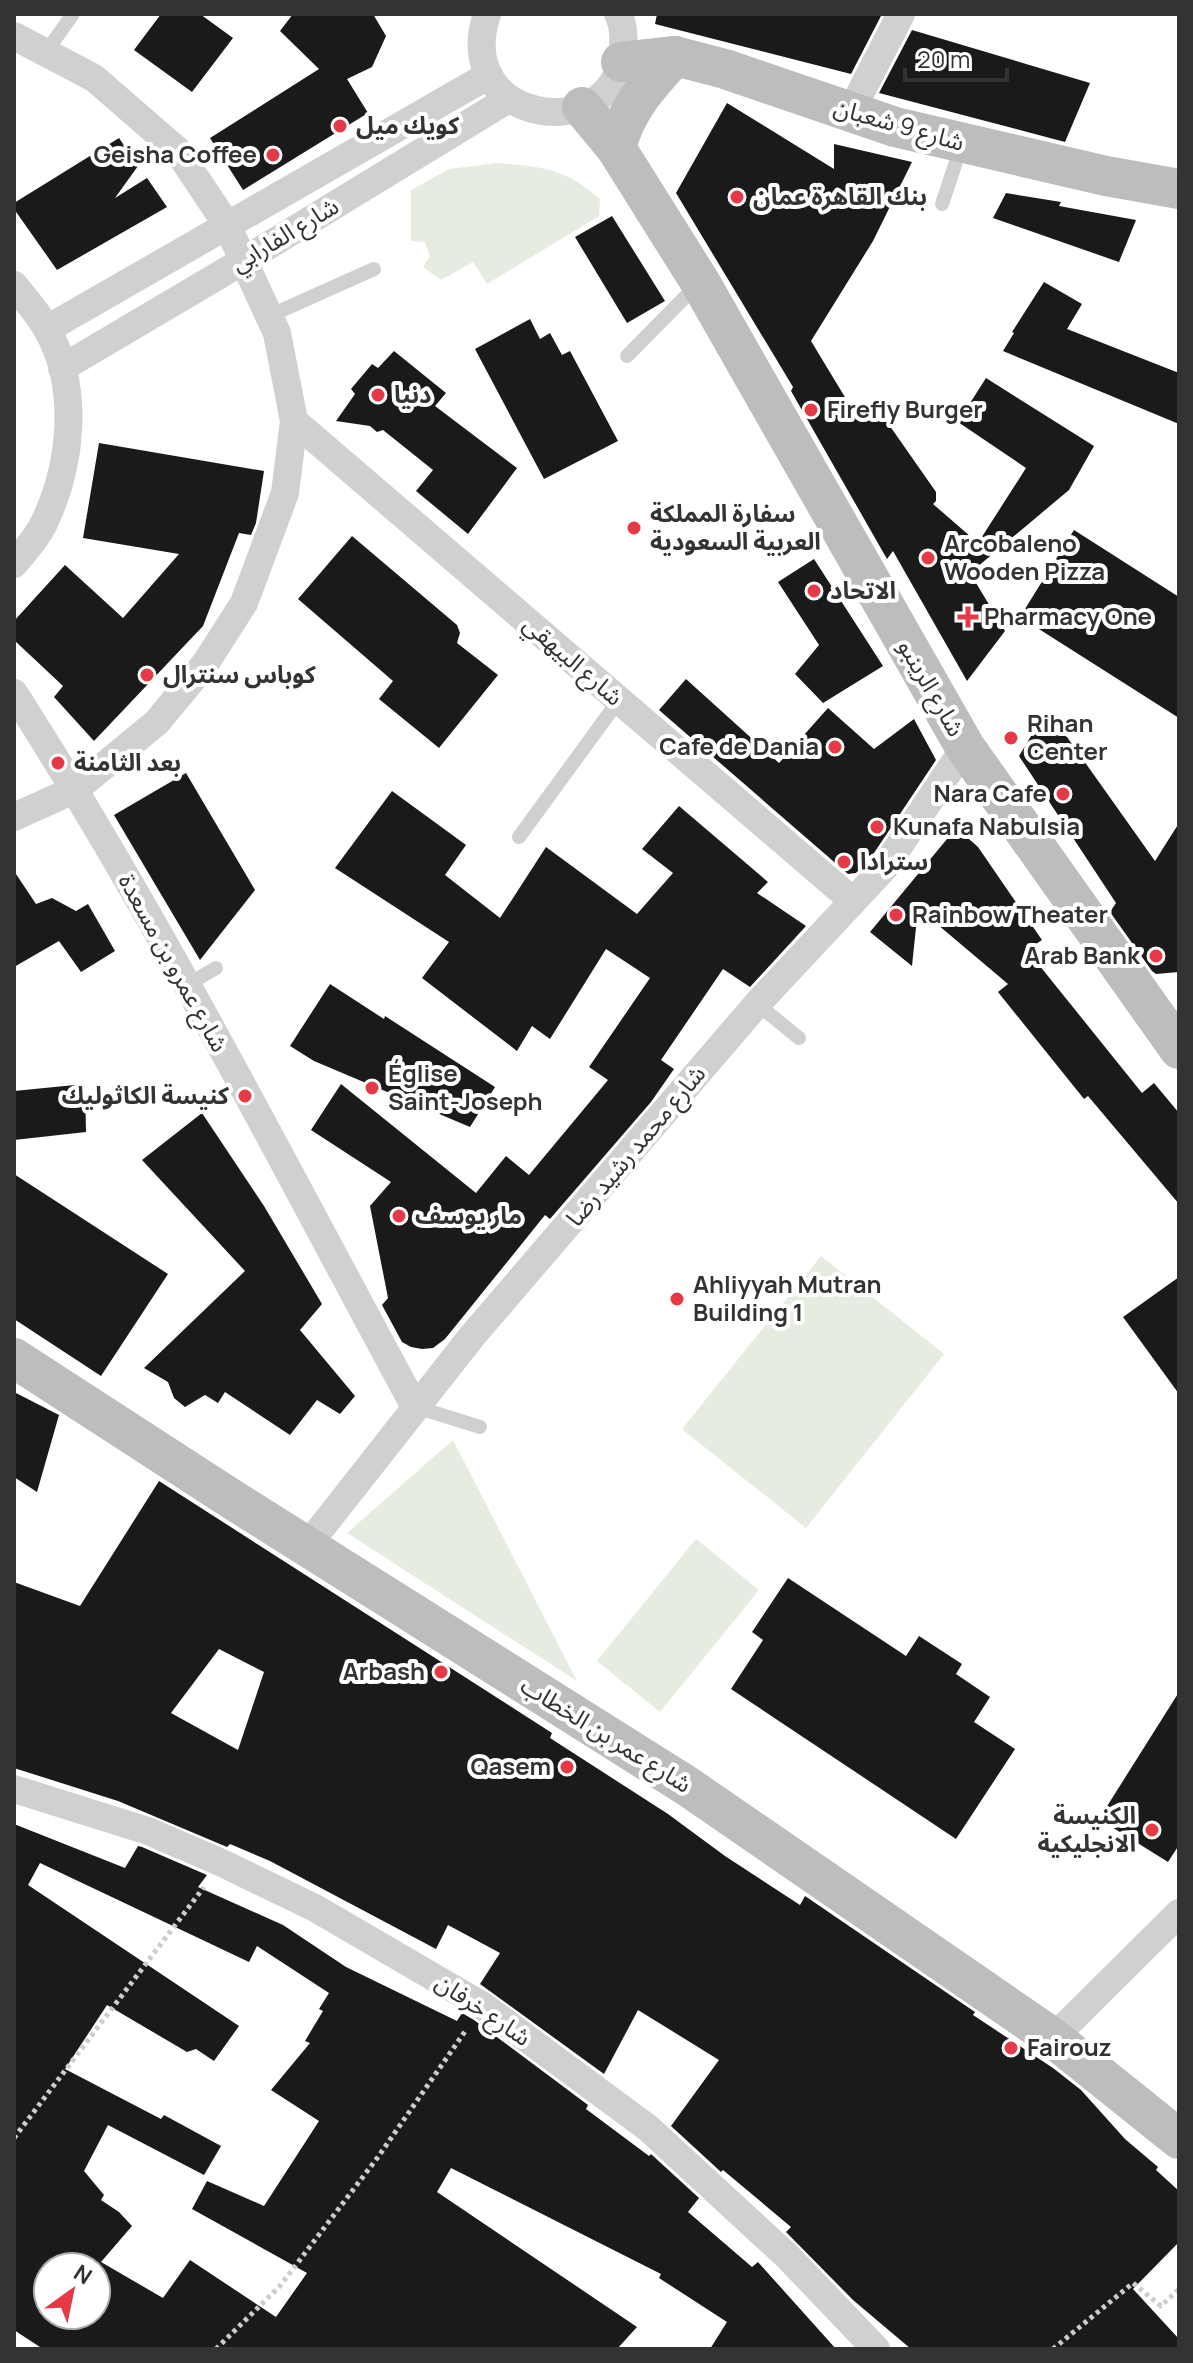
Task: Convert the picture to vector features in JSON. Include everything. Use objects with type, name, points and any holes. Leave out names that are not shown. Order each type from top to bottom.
[{"type":"street","points":[[487,14],[481,47],[489,75],[507,100],[540,112],[561,113],[582,107],[599,97],[612,82],[621,62],[624,41],[618,14]]},
{"type":"street","points":[[850,113],[901,14]]},
{"type":"street","points":[[14,36],[94,78],[177,150],[227,225],[277,333],[294,421],[285,493],[244,603],[205,664],[157,722],[76,789],[14,817]]},
{"type":"street","points":[[616,148],[622,125],[640,93],[675,56]]},
{"type":"street","name":"شارع 9 شعبان","points":[[621,62],[675,56],[725,69],[895,127],[1106,176],[1179,189]]},
{"type":"street","name":"شارع الفارابي","points":[[47,329],[489,75]]},
{"type":"street","name":"شارع الفارابي","points":[[62,368],[507,100]]},
{"type":"street","name":"شارع الرينبو","points":[[582,107],[616,148],[700,282],[965,747],[1174,1029]]},
{"type":"street","points":[[14,285],[47,329],[62,368],[69,415],[63,473],[42,527],[14,564]]},
{"type":"street","name":"شارع البيهقي","points":[[294,421],[853,901]]},
{"type":"street","name":"شارع عمرو بن مسعدة","points":[[14,693],[76,789],[187,985],[415,1407]]},
{"type":"street","name":"شارع محمد رشيد رضا","points":[[307,1546],[473,1335],[757,1004],[885,867],[965,747]]},
{"type":"street","name":"شارع عمر بن الخطاب","points":[[14,1358],[687,1786],[1053,2038],[1179,2139]]},
{"type":"street","name":"شارع خرفان","points":[[14,1789],[148,1831],[222,1863],[315,1908],[483,2006],[648,2128],[788,2257],[876,2349]]},
{"type":"street","points":[[1053,2038],[1179,1913]]},
{"type":"lane","points":[[46,52],[73,14]]},
{"type":"lane","points":[[942,204],[962,143]]},
{"type":"lane","points":[[269,316],[374,269]]},
{"type":"lane","points":[[627,356],[700,282]]},
{"type":"lane","points":[[519,837],[619,700]]},
{"type":"lane","points":[[187,985],[216,968]]},
{"type":"lane","points":[[757,1004],[799,1038]]},
{"type":"lane","points":[[415,1407],[480,1427]]},
{"type":"path","points":[[14,2138],[222,1863]]},
{"type":"path","points":[[216,2349],[280,2286],[378,2157],[483,2006]]},
{"type":"path","points":[[1053,2349],[1133,2283],[1161,2306],[1179,2289]]},
{"type":"shaded area","points":[[497,163],[552,170],[575,180],[600,199],[599,216],[487,284],[473,262],[441,280],[423,267],[430,256],[425,242],[411,241],[411,190],[449,169]]},
{"type":"shaded area","points":[[821,1256],[944,1354],[806,1528],[682,1429]]},
{"type":"shaded area","points":[[453,1440],[577,1681],[347,1533]]},
{"type":"shaded area","points":[[696,1539],[759,1590],[660,1712],[597,1661]]},
{"type":"building","points":[[161,14],[200,14],[233,38],[192,92],[134,50]]},
{"type":"building","points":[[293,14],[373,14],[386,36],[372,67],[347,79],[368,113],[243,190],[210,138],[319,69],[280,31]]},
{"type":"building","points":[[657,14],[882,14],[851,74],[655,24]]},
{"type":"building","points":[[912,30],[1090,83],[1065,142],[879,93]]},
{"type":"building","points":[[727,103],[834,169],[834,144],[912,162],[873,241],[811,341],[860,422],[878,409],[936,492],[933,504],[978,543],[1026,468],[958,422],[986,378],[1094,446],[1069,490],[970,573],[1005,631],[967,681],[893,551],[887,559],[791,391],[793,387],[676,193]]},
{"type":"building","points":[[119,138],[138,166],[115,198],[147,178],[167,207],[57,270],[14,209],[14,203]]},
{"type":"building","points":[[1006,193],[1136,220],[1119,262],[993,218]]},
{"type":"building","points":[[612,216],[665,301],[627,323],[575,237]]},
{"type":"building","points":[[1044,282],[1082,304],[1067,329],[1179,373],[1179,424],[1003,351]]},
{"type":"building","points":[[530,319],[540,339],[550,333],[562,355],[570,351],[618,441],[544,479],[475,349]]},
{"type":"building","points":[[394,351],[446,393],[435,406],[517,468],[468,534],[416,491],[433,470],[383,430],[377,432],[370,426],[336,421],[355,394],[351,389],[372,364],[378,368]]},
{"type":"building","points":[[99,443],[264,471],[256,523],[251,535],[239,533],[203,626],[94,741],[54,697],[63,686],[14,640],[14,621],[65,565],[123,618],[179,554],[83,538]]},
{"type":"building","points":[[1074,530],[1179,597],[1179,718],[1020,617]]},
{"type":"building","points":[[352,536],[457,625],[460,633],[457,643],[498,675],[439,748],[379,699],[393,681],[298,599]]},
{"type":"building","points":[[814,559],[883,666],[823,703],[795,674],[819,645],[778,582]]},
{"type":"building","points":[[686,679],[779,763],[828,708],[874,749],[914,719],[936,760],[872,856],[856,873],[848,874],[659,710]]},
{"type":"building","points":[[1040,721],[1067,737],[1155,861],[1179,823],[1179,972],[1156,974],[1152,971],[1110,912],[1116,903],[1019,756]]},
{"type":"building","points":[[186,773],[255,890],[200,960],[114,815]]},
{"type":"building","points":[[392,791],[466,845],[445,875],[500,918],[546,847],[637,914],[673,873],[642,849],[679,806],[768,882],[757,893],[806,926],[750,987],[723,969],[661,1060],[674,1069],[651,1102],[550,1219],[545,1215],[445,1339],[433,1348],[422,1349],[402,1342],[382,1305],[388,1298],[370,1206],[391,1182],[311,1130],[341,1084],[476,1193],[506,1156],[529,1175],[608,1080],[589,1067],[650,978],[606,949],[550,1039],[532,1026],[517,1051],[422,978],[449,942],[335,868]]},
{"type":"building","points":[[958,835],[978,847],[1042,940],[1027,950],[1142,1093],[1154,1083],[1179,1113],[1179,1204],[1088,1096],[1084,1099],[998,992],[1008,984],[918,908],[912,966],[870,932],[947,839]]},
{"type":"building","points":[[14,871],[36,904],[52,898],[76,911],[88,904],[115,951],[81,972],[59,941],[14,967]]},
{"type":"building","points":[[330,984],[495,1087],[470,1127],[314,1061],[290,1046]]},
{"type":"building","points":[[85,1084],[86,1132],[14,1140],[14,1091]]},
{"type":"building","points":[[202,1113],[264,1206],[322,1304],[300,1330],[355,1396],[340,1414],[317,1400],[290,1435],[225,1392],[218,1403],[205,1395],[185,1407],[174,1398],[168,1382],[144,1368],[245,1271],[142,1160]]},
{"type":"building","points":[[14,1174],[168,1274],[101,1376],[14,1319]]},
{"type":"building","points":[[1179,1277],[1179,1394],[1123,1317]]},
{"type":"building","points":[[14,1392],[59,1415],[37,1492],[14,1477]]},
{"type":"building","points":[[159,1481],[552,1733],[550,1738],[800,1905],[805,1896],[975,2012],[973,2015],[1081,2090],[1125,2139],[1158,2167],[1156,2170],[1179,2191],[1179,2242],[1133,2289],[1179,2339],[1179,2349],[911,2349],[853,2300],[786,2232],[791,2227],[723,2170],[721,2172],[671,2126],[719,2060],[638,2010],[604,2074],[480,1984],[500,1953],[448,1925],[436,1949],[270,1861],[230,1844],[227,1847],[118,1801],[14,1768],[14,1582],[80,1606]],"holes":[[[219,1649],[264,1672],[238,1750],[171,1713]]]},
{"type":"building","points":[[788,1578],[906,1656],[919,1636],[962,1664],[956,1674],[990,1697],[974,1722],[1015,1749],[956,1839],[731,1689],[763,1640],[752,1632]]},
{"type":"building","points":[[1179,1692],[1179,1845],[1168,1862],[1099,1819]]},
{"type":"building","points":[[14,1824],[125,1868],[138,1846],[142,1847],[207,1875],[198,1887],[283,1925],[346,1967],[457,2021],[462,2013],[474,2020],[588,2105],[586,2109],[649,2156],[651,2154],[699,2198],[688,2212],[752,2267],[758,2262],[836,2349],[710,2349],[727,2322],[659,2278],[661,2274],[451,2168],[437,2192],[637,2327],[617,2349],[43,2349],[14,2330]],"holes":[[[40,1863],[249,1962],[257,1946],[329,1993],[319,2009],[323,2011],[305,2041],[310,2043],[271,2090],[319,2121],[264,2206],[207,2181],[192,2209],[307,2273],[276,2317],[190,2260],[163,2298],[112,2268],[112,2331],[32,2331],[32,2251],[110,2251],[132,2226],[101,2200],[104,2195],[84,2171],[108,2125],[204,2175],[221,2146],[164,2115],[161,2119],[65,2069],[107,2005],[187,2052],[196,2049],[214,2061],[239,2026],[28,1885]]]},
{"type":"place","name":"كويك ميل","points":[[340,126]]},
{"type":"place","name":"Geisha Coffee","points":[[273,155]]},
{"type":"place","name":"بنك القاهرة عمان","points":[[737,197]]},
{"type":"place","name":"دنيا","points":[[378,395]]},
{"type":"place","name":"Firefly Burger","points":[[811,410]]},
{"type":"place","name":"سفارة المملكة العربية السعودية","points":[[634,528]]},
{"type":"place","name":"Arcobaleno Wooden Pizza","points":[[928,558]]},
{"type":"place","name":"الاتحاد","points":[[814,591]]},
{"type":"place","name":"Pharmacy One","points":[[968,617]]},
{"type":"place","name":"كوباس سنترال","points":[[147,675]]},
{"type":"place","name":"Rihan Center","points":[[1011,738]]},
{"type":"place","name":"Cafe de Dania","points":[[835,747]]},
{"type":"place","name":"بعد الثامنة","points":[[58,763]]},
{"type":"place","name":"Nara Cafe","points":[[1063,794]]},
{"type":"place","name":"Kunafa Nabulsia","points":[[877,827]]},
{"type":"place","name":"سترادا","points":[[844,862]]},
{"type":"place","name":"Rainbow Theater","points":[[896,915]]},
{"type":"place","name":"Arab Bank","points":[[1156,956]]},
{"type":"place","name":"Église Saint-Joseph","points":[[372,1088]]},
{"type":"place","name":"كنيسة الكاثوليك","points":[[245,1096]]},
{"type":"place","name":"مار يوسف","points":[[399,1216]]},
{"type":"place","name":"Ahliyyah Mutran Building 1","points":[[677,1299]]},
{"type":"place","name":"Arbash","points":[[441,1672]]},
{"type":"place","name":"Qasem","points":[[567,1767]]},
{"type":"place","name":"الكنيسة الانجليكية","points":[[1152,1830]]},
{"type":"place","name":"Fairouz","points":[[1011,2048]]}]
